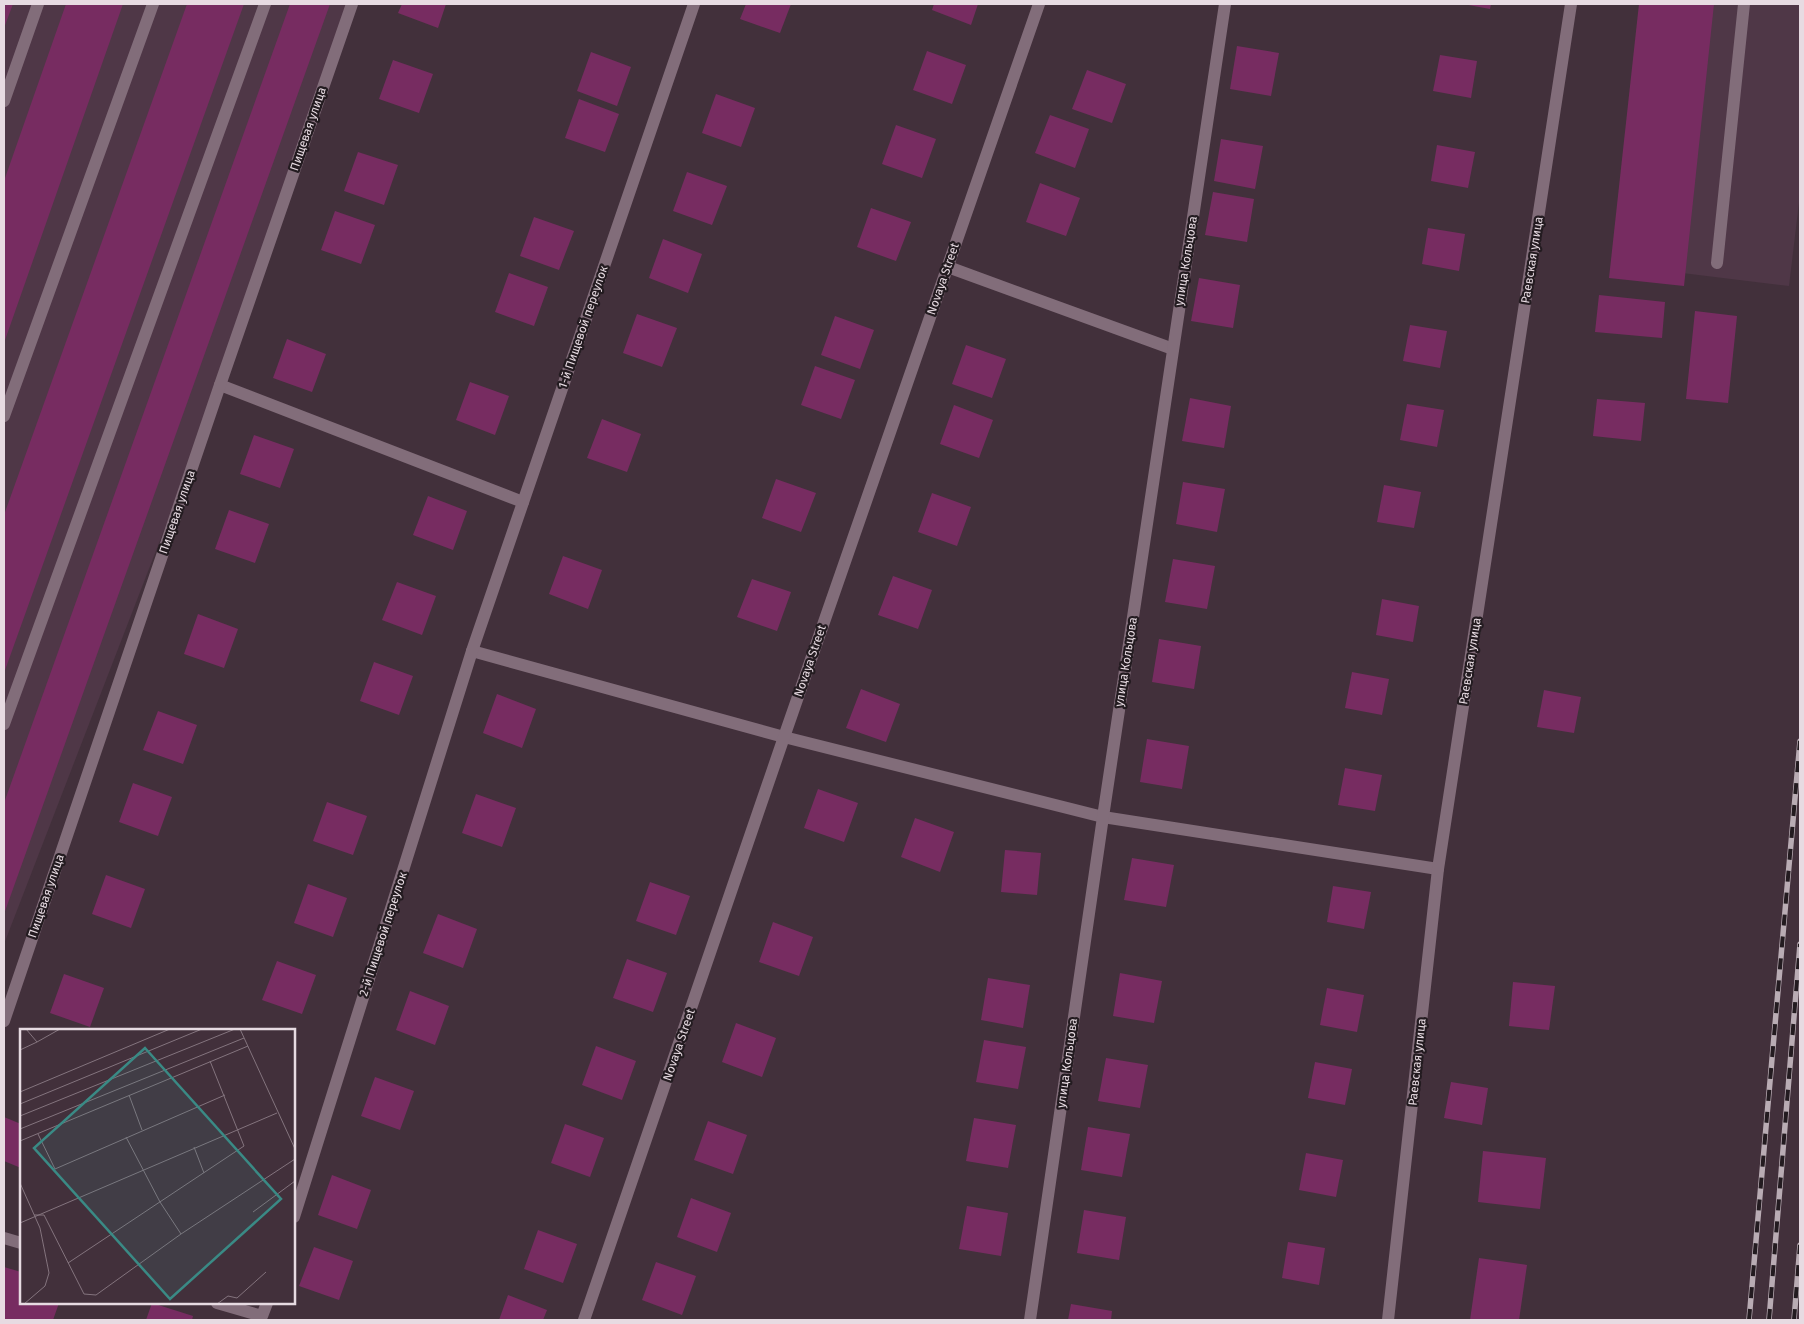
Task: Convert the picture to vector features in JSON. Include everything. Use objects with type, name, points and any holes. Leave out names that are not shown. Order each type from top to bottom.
[{"type":"street","points":[[4,101],[38,4]]},
{"type":"street","points":[[4,416],[153,4]]},
{"type":"street","points":[[4,724],[265,4]]},
{"type":"street","name":"Пищевая улица","points":[[4,1021],[220,385],[352,4]]},
{"type":"street","name":"1-й Пищевой переулок","points":[[472,651],[694,4]]},
{"type":"street","name":"Novaya Street","points":[[584,1320],[1039,4]]},
{"type":"street","name":"улица Кольцова","points":[[1030,1320],[1103,817],[1225,4]]},
{"type":"street","name":"Раевская улица","points":[[1388,1320],[1438,869],[1571,4]]},
{"type":"street","points":[[1717,263],[1744,4]]},
{"type":"street","points":[[948,267],[1173,349]]},
{"type":"street","points":[[220,385],[523,502]]},
{"type":"street","points":[[472,651],[784,737],[1103,817],[1438,869]]},
{"type":"street","name":"2-й Пищевой переулок","points":[[295,1214],[472,651]]},
{"type":"street","points":[[4,1238],[20,1243]]},
{"type":"street","points":[[220,1304],[262,1316],[267,1304]]},
{"type":"shaded area","points":[[4,4],[347,4],[220,385],[4,944]]},
{"type":"shaded area","points":[[1649,4],[1800,4],[1800,194],[1789,286],[1617,265]]},
{"type":"building","points":[[4,4],[13,4],[4,28]]},
{"type":"building","points":[[66,4],[123,4],[4,343],[4,181]]},
{"type":"building","points":[[187,4],[244,4],[4,673],[4,515]]},
{"type":"building","points":[[290,4],[330,4],[4,914],[4,803]]},
{"type":"building","points":[[402,4],[446,4],[438,28],[398,13]]},
{"type":"building","points":[[746,4],[791,4],[780,33],[740,19]]},
{"type":"building","points":[[934,4],[978,4],[971,25],[932,10]]},
{"type":"building","points":[[1463,4],[1491,4],[1490,9]]},
{"type":"building","points":[[1639,4],[1714,4],[1684,286],[1609,278]]},
{"type":"building","points":[[1237,46],[1279,53],[1271,96],[1230,89]]},
{"type":"building","points":[[927,51],[966,65],[952,104],[913,90]]},
{"type":"building","points":[[591,52],[631,67],[617,106],[577,91]]},
{"type":"building","points":[[1440,55],[1477,61],[1471,98],[1433,91]]},
{"type":"building","points":[[393,60],[433,74],[419,113],[379,99]]},
{"type":"building","points":[[1087,70],[1126,84],[1112,123],[1072,109]]},
{"type":"building","points":[[716,94],[755,108],[741,147],[702,133]]},
{"type":"building","points":[[579,99],[619,114],[605,152],[565,138]]},
{"type":"building","points":[[1050,115],[1089,129],[1075,168],[1035,153]]},
{"type":"building","points":[[896,125],[936,139],[922,178],[882,164]]},
{"type":"building","points":[[1221,139],[1263,146],[1255,189],[1214,181]]},
{"type":"building","points":[[1437,145],[1475,152],[1468,188],[1431,181]]},
{"type":"building","points":[[358,152],[398,165],[384,205],[344,191]]},
{"type":"building","points":[[687,172],[727,186],[712,225],[673,211]]},
{"type":"building","points":[[1040,183],[1080,198],[1066,236],[1026,222]]},
{"type":"building","points":[[1213,192],[1254,199],[1247,242],[1205,235]]},
{"type":"building","points":[[871,208],[911,222],[896,261],[857,247]]},
{"type":"building","points":[[335,211],[375,225],[361,264],[321,250]]},
{"type":"building","points":[[534,217],[574,231],[559,270],[520,256]]},
{"type":"building","points":[[1428,228],[1465,234],[1459,271],[1422,264]]},
{"type":"building","points":[[663,239],[702,254],[688,293],[649,278]]},
{"type":"building","points":[[509,273],[548,287],[534,326],[495,312]]},
{"type":"building","points":[[1199,278],[1240,285],[1233,328],[1191,321]]},
{"type":"building","points":[[1599,295],[1665,302],[1662,338],[1595,332]]},
{"type":"building","points":[[1695,311],[1737,316],[1728,403],[1686,399]]},
{"type":"building","points":[[637,314],[677,328],[662,367],[623,353]]},
{"type":"building","points":[[835,316],[874,330],[860,369],[821,355]]},
{"type":"building","points":[[1410,325],[1447,331],[1440,368],[1403,361]]},
{"type":"building","points":[[287,339],[326,354],[312,392],[273,378]]},
{"type":"building","points":[[966,345],[1006,359],[992,398],[952,384]]},
{"type":"building","points":[[815,366],[855,380],[841,419],[801,405]]},
{"type":"building","points":[[470,382],[509,396],[495,435],[456,420]]},
{"type":"building","points":[[1190,398],[1231,406],[1224,448],[1182,441]]},
{"type":"building","points":[[1597,399],[1645,403],[1641,441],[1593,436]]},
{"type":"building","points":[[1407,404],[1444,410],[1437,447],[1400,440]]},
{"type":"building","points":[[954,405],[993,420],[979,458],[940,444]]},
{"type":"building","points":[[602,419],[641,434],[627,472],[587,458]]},
{"type":"building","points":[[254,435],[294,449],[280,488],[240,474]]},
{"type":"building","points":[[776,479],[816,493],[801,532],[762,518]]},
{"type":"building","points":[[1183,482],[1225,489],[1217,532],[1176,524]]},
{"type":"building","points":[[1384,485],[1421,492],[1414,528],[1377,522]]},
{"type":"building","points":[[932,493],[971,507],[957,546],[918,532]]},
{"type":"building","points":[[428,496],[467,511],[453,550],[413,535]]},
{"type":"building","points":[[229,510],[269,524],[255,563],[215,549]]},
{"type":"building","points":[[563,556],[602,570],[588,609],[549,594]]},
{"type":"building","points":[[1173,559],[1215,566],[1207,609],[1165,602]]},
{"type":"building","points":[[893,576],[932,590],[918,629],[878,615]]},
{"type":"building","points":[[752,579],[791,592],[777,631],[737,617]]},
{"type":"building","points":[[397,582],[436,596],[422,635],[382,620]]},
{"type":"building","points":[[1382,599],[1419,606],[1413,642],[1376,635]]},
{"type":"building","points":[[198,614],[238,629],[224,668],[184,654]]},
{"type":"building","points":[[1159,639],[1201,646],[1194,689],[1152,682]]},
{"type":"building","points":[[374,662],[413,676],[399,715],[360,701]]},
{"type":"building","points":[[1352,672],[1389,679],[1382,715],[1345,708]]},
{"type":"building","points":[[861,689],[900,704],[886,742],[846,728]]},
{"type":"building","points":[[1544,690],[1581,697],[1574,733],[1537,727]]},
{"type":"building","points":[[497,694],[536,709],[522,748],[483,733]]},
{"type":"building","points":[[158,711],[197,725],[183,764],[143,750]]},
{"type":"building","points":[[1147,739],[1189,746],[1182,789],[1140,782]]},
{"type":"building","points":[[1345,768],[1382,775],[1375,811],[1338,805]]},
{"type":"building","points":[[133,783],[172,797],[158,836],[119,822]]},
{"type":"building","points":[[818,789],[858,803],[844,842],[804,828]]},
{"type":"building","points":[[476,794],[516,808],[502,847],[462,833]]},
{"type":"building","points":[[327,802],[367,816],[353,855],[313,841]]},
{"type":"building","points":[[915,818],[954,832],[940,872],[901,857]]},
{"type":"building","points":[[1005,850],[1041,853],[1037,895],[1001,892]]},
{"type":"building","points":[[1132,858],[1174,865],[1166,907],[1124,900]]},
{"type":"building","points":[[106,875],[145,889],[131,928],[92,914]]},
{"type":"building","points":[[650,882],[690,896],[676,935],[636,921]]},
{"type":"building","points":[[308,884],[347,898],[333,937],[294,923]]},
{"type":"building","points":[[1333,886],[1371,892],[1364,929],[1327,922]]},
{"type":"building","points":[[438,914],[477,929],[463,968],[423,953]]},
{"type":"building","points":[[773,922],[813,937],[799,976],[759,962]]},
{"type":"building","points":[[627,959],[667,973],[653,1012],[613,998]]},
{"type":"building","points":[[277,961],[316,975],[302,1014],[262,1000]]},
{"type":"building","points":[[1120,973],[1162,981],[1154,1023],[1113,1016]]},
{"type":"building","points":[[64,974],[104,988],[90,1027],[50,1013]]},
{"type":"building","points":[[988,978],[1030,985],[1023,1028],[981,1020]]},
{"type":"building","points":[[1513,982],[1555,986],[1549,1030],[1509,1026]]},
{"type":"building","points":[[1327,988],[1364,995],[1357,1032],[1320,1025]]},
{"type":"building","points":[[410,991],[449,1006],[435,1045],[396,1030]]},
{"type":"building","points":[[736,1023],[776,1038],[762,1077],[722,1062]]},
{"type":"building","points":[[984,1040],[1026,1047],[1018,1089],[976,1082]]},
{"type":"building","points":[[596,1046],[636,1061],[622,1100],[582,1085]]},
{"type":"building","points":[[1106,1058],[1148,1065],[1140,1108],[1098,1101]]},
{"type":"building","points":[[1315,1062],[1352,1069],[1345,1105],[1308,1098]]},
{"type":"building","points":[[375,1077],[414,1091],[400,1130],[361,1116]]},
{"type":"building","points":[[1451,1082],[1488,1088],[1482,1125],[1444,1118]]},
{"type":"building","points":[[4,1117],[20,1124],[20,1168],[4,1161]]},
{"type":"building","points":[[974,1118],[1016,1125],[1008,1168],[966,1161]]},
{"type":"building","points":[[708,1121],[747,1135],[733,1174],[694,1160]]},
{"type":"building","points":[[565,1124],[604,1138],[590,1177],[551,1163]]},
{"type":"building","points":[[1088,1127],[1130,1134],[1122,1177],[1081,1170]]},
{"type":"building","points":[[1483,1151],[1546,1158],[1540,1209],[1478,1202]]},
{"type":"building","points":[[1306,1153],[1343,1160],[1336,1197],[1299,1190]]},
{"type":"building","points":[[332,1175],[371,1190],[357,1229],[318,1215]]},
{"type":"building","points":[[691,1198],[731,1213],[717,1252],[677,1237]]},
{"type":"building","points":[[967,1206],[1008,1213],[1001,1256],[959,1249]]},
{"type":"building","points":[[1084,1210],[1126,1217],[1119,1260],[1077,1253]]},
{"type":"building","points":[[538,1230],[577,1244],[563,1283],[524,1269]]},
{"type":"building","points":[[1288,1242],[1325,1248],[1319,1285],[1282,1278]]},
{"type":"building","points":[[314,1247],[353,1261],[339,1300],[299,1286]]},
{"type":"building","points":[[1479,1258],[1527,1265],[1519,1320],[1470,1320]]},
{"type":"building","points":[[656,1262],[696,1276],[682,1315],[642,1300]]},
{"type":"building","points":[[4,1267],[20,1272],[20,1304],[59,1304],[53,1320],[4,1320]]},
{"type":"building","points":[[508,1295],[547,1310],[543,1320],[499,1320]]},
{"type":"building","points":[[152,1304],[193,1316],[192,1320],[146,1320]]},
{"type":"building","points":[[1071,1304],[1112,1311],[1111,1320],[1068,1320]]},
{"type":"railway","points":[[1749,1320],[1800,741]]},
{"type":"railway","points":[[1769,1320],[1800,944]]},
{"type":"railway","points":[[1794,1320],[1800,1245]]}]
